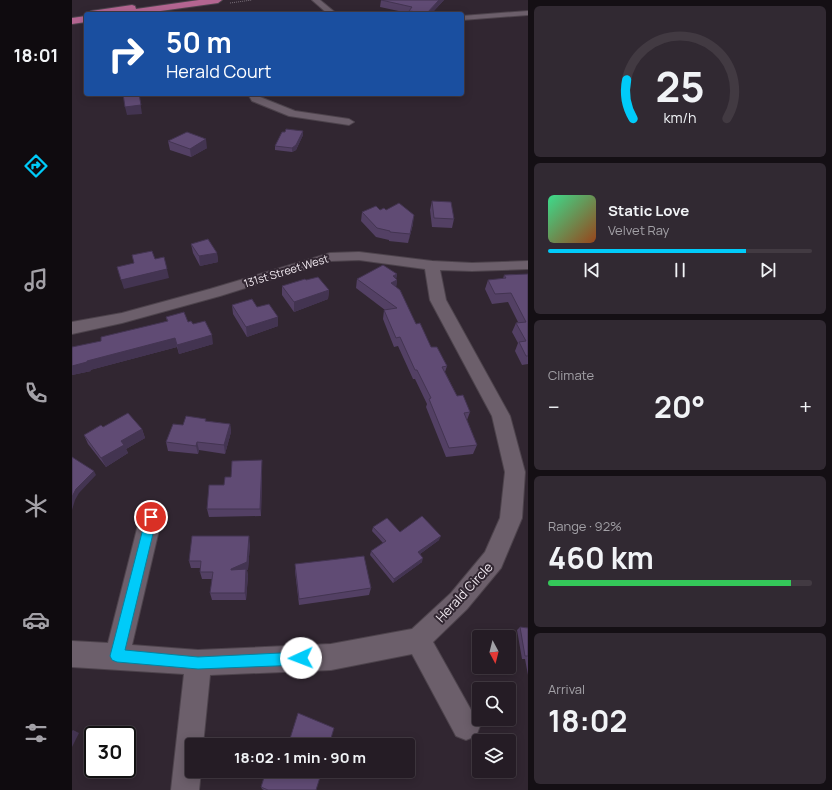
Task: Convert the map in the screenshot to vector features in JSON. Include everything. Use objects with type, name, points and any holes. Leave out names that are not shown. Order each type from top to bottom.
[{"type":"main road","points":[[105,12],[187,0]]},
{"type":"main road","points":[[133,12],[218,0]]},
{"type":"main road","points":[[72,17],[84,15]]},
{"type":"main road","points":[[72,21],[84,19]]},
{"type":"street","points":[[316,0],[331,12]]},
{"type":"street","points":[[464,18],[528,13]]},
{"type":"street","points":[[254,96],[256,99],[293,114],[349,122]]},
{"type":"street","name":"131st Street West","points":[[72,328],[122,318],[214,293],[330,257],[359,256],[432,266],[472,267],[528,265]]},
{"type":"street","name":"Herald Circle","points":[[418,640],[459,601],[494,560],[511,518],[515,472],[501,416],[438,300],[432,266]]},
{"type":"street","points":[[117,656],[151,517]]},
{"type":"street","points":[[72,654],[117,656],[198,663],[331,657],[418,640],[466,726]]},
{"type":"street","points":[[184,790],[198,663]]},
{"type":"building","points":[[381,0],[439,0],[428,12],[409,11],[412,7]]},
{"type":"building","points":[[123,96],[139,96],[141,105],[125,107]]},
{"type":"building","points":[[286,129],[303,131],[296,145],[292,148],[275,146],[282,132],[285,132]]},
{"type":"building","points":[[187,132],[206,139],[190,149],[168,141]]},
{"type":"building","points":[[432,201],[451,202],[454,219],[434,218]]},
{"type":"building","points":[[399,203],[414,215],[410,234],[390,232],[377,228],[362,212],[376,206],[380,210],[384,208],[386,210]]},
{"type":"building","points":[[208,239],[217,253],[199,256],[191,244]]},
{"type":"building","points":[[152,251],[155,259],[164,257],[167,269],[121,280],[117,267],[134,263],[132,255]]},
{"type":"building","points":[[383,265],[397,274],[393,276],[397,280],[391,283],[400,290],[416,324],[420,323],[431,347],[437,347],[447,366],[442,367],[457,396],[463,395],[470,412],[464,413],[477,445],[449,448],[429,399],[431,398],[417,370],[415,370],[400,337],[396,338],[384,310],[397,308],[357,279]]},
{"type":"building","points":[[528,274],[528,356],[526,356],[519,342],[526,341],[516,323],[526,322],[511,293],[495,294],[488,280],[506,278],[504,275]]},
{"type":"building","points":[[318,277],[329,290],[294,302],[282,286],[305,279]]},
{"type":"building","points":[[252,299],[257,307],[269,304],[278,317],[246,327],[232,305]]},
{"type":"building","points":[[184,312],[188,322],[191,321],[193,324],[205,321],[212,335],[177,345],[175,338],[72,366],[72,347],[101,341],[101,337],[168,321],[166,317]]},
{"type":"building","points":[[128,413],[142,429],[121,441],[124,445],[101,458],[84,435],[101,425],[103,427]]},
{"type":"building","points":[[186,416],[206,419],[205,421],[230,424],[224,445],[197,442],[196,446],[166,442],[173,424],[183,425]]},
{"type":"building","points":[[72,457],[94,471],[76,489],[72,497]]},
{"type":"building","points":[[262,460],[260,509],[207,509],[209,485],[224,485],[225,477],[231,477],[232,461]]},
{"type":"building","points":[[422,516],[441,536],[418,552],[423,558],[394,579],[371,551],[386,541],[373,527],[387,518],[400,532]]},
{"type":"building","points":[[192,536],[249,536],[247,562],[231,569],[246,569],[245,593],[210,593],[213,572],[200,572],[201,561],[189,561]]},
{"type":"building","points":[[364,556],[371,588],[299,599],[295,564]]},
{"type":"building","points":[[520,627],[528,628],[528,656],[525,656]]},
{"type":"building","points":[[298,713],[334,728],[331,738],[290,738]]},
{"type":"building","points":[[264,778],[320,778],[316,790],[268,790],[261,787]]},
{"type":"route","points":[[151,517],[117,656],[198,663],[301,658]]}]
